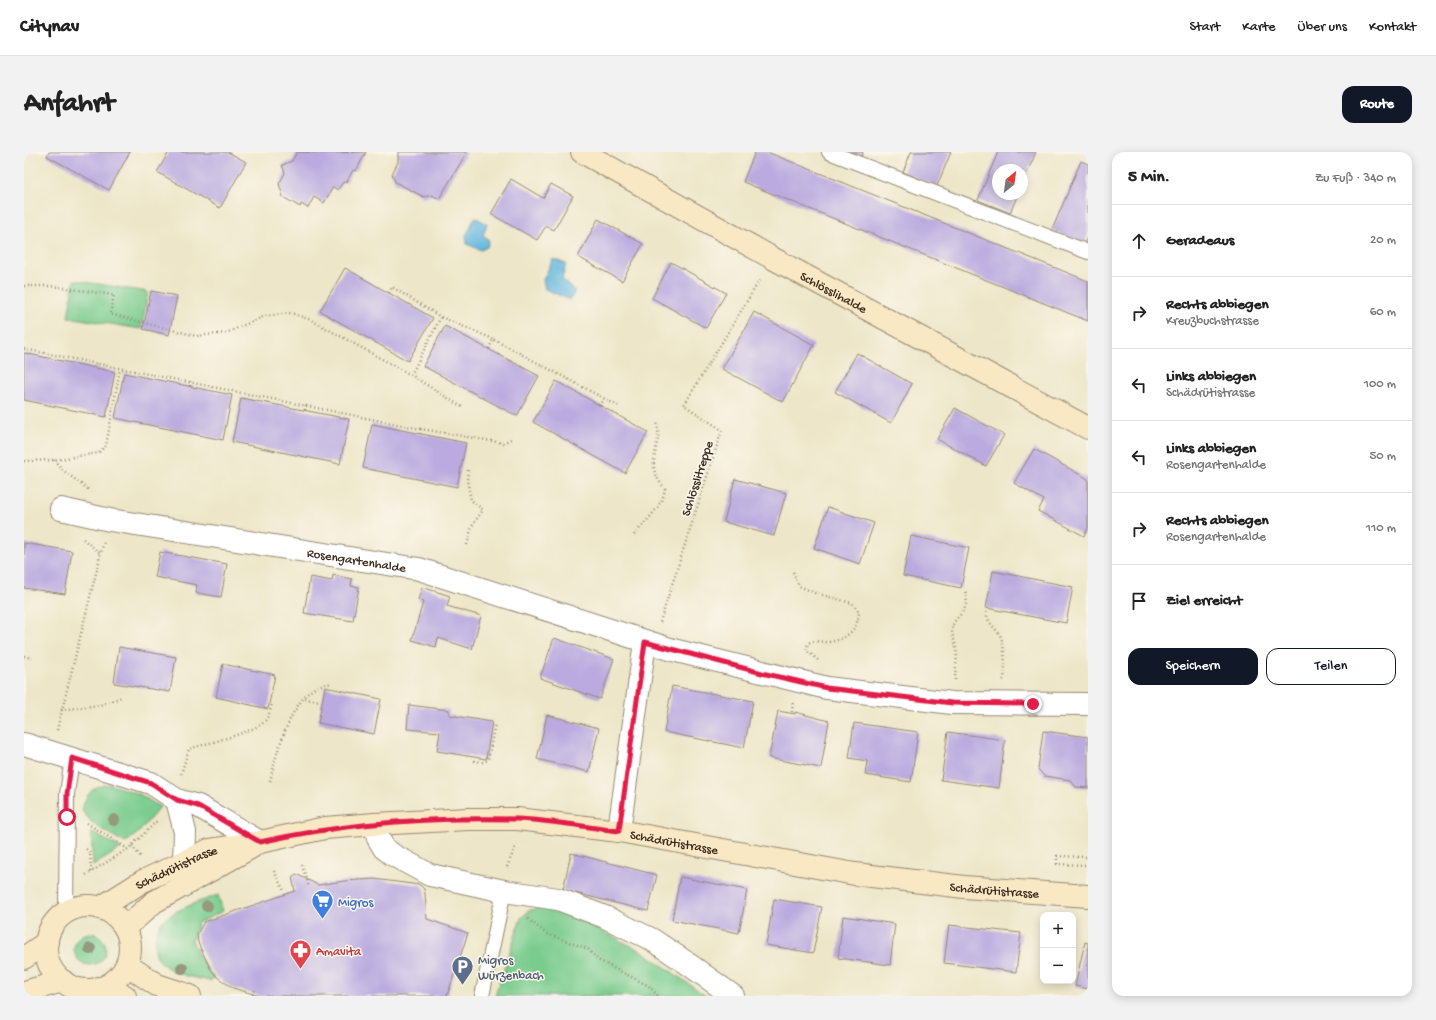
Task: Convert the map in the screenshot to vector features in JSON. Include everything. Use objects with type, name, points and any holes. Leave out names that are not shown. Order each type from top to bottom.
[{"type":"main road","name":"Schlösslihalde","points":[[582,152],[776,260],[1088,428]]},
{"type":"main road","name":"Schädrütistrasse","points":[[100,908],[143,881],[209,850],[260,842],[325,828],[468,819],[518,819],[619,831],[855,874],[964,888],[1088,896]]},
{"type":"main road","name":"Schädrütistrasse","points":[[125,928],[154,902],[260,842]]},
{"type":"main road","points":[[99,988],[116,980],[127,965],[130,942],[125,928],[112,913],[100,908],[83,907],[66,912],[52,928],[47,942],[47,955],[51,967],[63,981],[77,988],[99,988],[125,996]]},
{"type":"main road","points":[[24,958],[47,942]]},
{"type":"main road","points":[[127,965],[157,985],[190,996]]},
{"type":"main road","points":[[24,992],[63,981]]},
{"type":"street","name":"Rosengartenhalde","points":[[61,509],[100,518],[419,569],[652,635],[769,675],[827,688],[952,703],[1088,704]]},
{"type":"street","points":[[619,831],[652,635]]},
{"type":"street","points":[[24,744],[151,783],[177,800],[198,806],[260,842]]},
{"type":"street","points":[[177,800],[185,832],[184,861]]},
{"type":"street","points":[[374,824],[378,838],[384,848],[393,855],[430,875],[504,891],[558,899],[605,917],[651,939],[733,996]]},
{"type":"lane","points":[[829,152],[1088,252]]},
{"type":"lane","points":[[66,912],[67,794],[72,758]]},
{"type":"lane","points":[[482,996],[504,891]]},
{"type":"path","name":"Schlösslitreppe","points":[[652,635],[722,430],[684,405],[762,276]]},
{"type":"path","points":[[24,286],[50,286],[114,295],[110,314],[196,336],[226,333],[265,316],[291,314],[311,320],[411,375],[462,407]]},
{"type":"path","points":[[389,293],[392,287],[441,317],[493,339],[618,406]]},
{"type":"path","points":[[411,375],[441,317]]},
{"type":"path","points":[[489,349],[493,339]]},
{"type":"path","points":[[24,349],[120,369],[190,381],[421,429],[503,443],[513,438]]},
{"type":"path","points":[[24,461],[54,460],[98,453],[106,446],[120,369]]},
{"type":"path","points":[[190,381],[190,386]]},
{"type":"path","points":[[600,406],[604,399]]},
{"type":"path","points":[[305,410],[306,405]]},
{"type":"path","points":[[634,535],[652,514],[664,495],[665,489],[656,478],[653,470],[653,461],[658,441],[657,421]]},
{"type":"path","points":[[420,434],[421,429]]},
{"type":"path","points":[[54,460],[64,471],[94,494],[100,518],[62,710],[100,705],[122,697]]},
{"type":"path","points":[[467,545],[472,526],[484,510],[471,500],[467,480],[468,469]]},
{"type":"path","points":[[793,572],[800,586],[815,593],[852,603],[859,612],[857,625],[846,637],[839,640],[808,643],[806,650],[824,664]]},
{"type":"path","points":[[962,682],[955,682],[956,649],[952,630],[954,624],[965,608],[967,598],[964,591]]},
{"type":"path","points":[[986,612],[992,626],[1001,637],[1006,672],[1004,680],[998,682]]},
{"type":"path","points":[[24,656],[32,658]]},
{"type":"path","points":[[270,781],[276,758],[289,721],[304,699],[317,687],[325,683],[332,684]]},
{"type":"path","points":[[304,699],[320,701]]},
{"type":"path","points":[[181,775],[188,749],[242,732],[264,722],[270,714],[272,704]]},
{"type":"path","points":[[474,761],[483,762],[488,760],[495,723]]},
{"type":"path","points":[[82,877],[128,850],[160,818]]},
{"type":"path","points":[[85,820],[99,832],[128,850]]},
{"type":"path","points":[[507,868],[516,843]]},
{"type":"path","points":[[1085,866],[1057,864],[1057,856],[1088,857]]},
{"type":"path","points":[[302,865],[308,888]]},
{"type":"path","points":[[274,870],[284,891]]},
{"type":"path","points":[[504,891],[532,923],[547,934],[588,949],[598,960],[649,986],[658,996]]},
{"type":"path","points":[[253,995],[255,990]]},
{"type":"green space","points":[[74,280],[148,292],[141,329],[68,317]]},
{"type":"green space","points":[[109,784],[139,794],[160,807],[139,832],[125,843],[93,824],[82,811],[85,800],[90,792],[98,787]]},
{"type":"green space","points":[[91,832],[121,848],[93,866]]},
{"type":"green space","points":[[218,895],[223,911],[198,923],[192,940],[199,957],[214,978],[210,981],[192,977],[173,971],[165,966],[159,960],[155,951],[156,935],[161,924],[165,919],[177,911]]},
{"type":"green space","points":[[540,908],[562,912],[642,951],[706,996],[495,996],[521,918],[530,910]]},
{"type":"green space","points":[[87,933],[93,933],[102,937],[106,949],[102,961],[93,965],[87,965],[78,961],[74,952],[74,946],[78,937]]},
{"type":"water","points":[[475,217],[487,224],[483,235],[489,240],[487,247],[481,250],[467,244],[466,236]]},
{"type":"water","points":[[553,259],[566,264],[562,279],[575,291],[570,300],[545,289],[543,280]]},
{"type":"building","points":[[49,152],[130,152],[109,190],[47,156]]},
{"type":"building","points":[[169,152],[228,152],[246,162],[220,208],[157,172]]},
{"type":"building","points":[[297,152],[366,152],[356,171],[353,170],[346,183],[343,182],[338,190],[333,187],[324,203],[314,197],[308,208],[301,204],[300,207],[283,197],[279,184],[285,173],[282,165],[292,161]]},
{"type":"building","points":[[398,152],[467,152],[439,199],[432,195],[424,197],[395,182],[392,174],[398,162]]},
{"type":"building","points":[[755,152],[767,152],[1088,281],[1088,321],[743,182]]},
{"type":"building","points":[[850,152],[863,152],[861,157]]},
{"type":"building","points":[[911,152],[951,152],[937,186],[903,172]]},
{"type":"building","points":[[998,152],[1036,152],[1028,171],[1028,164],[993,164]]},
{"type":"building","points":[[1081,161],[1088,164],[1088,235],[1084,244],[1052,230]]},
{"type":"building","points":[[992,166],[992,200],[1015,200],[1010,213],[978,200]]},
{"type":"building","points":[[511,179],[543,198],[551,184],[573,196],[554,230],[546,226],[537,240],[491,214]]},
{"type":"building","points":[[598,219],[643,244],[622,281],[578,257]]},
{"type":"building","points":[[671,262],[726,293],[706,328],[652,298]]},
{"type":"building","points":[[345,268],[433,318],[408,361],[320,311]]},
{"type":"building","points":[[151,291],[177,296],[169,335],[143,329]]},
{"type":"building","points":[[754,312],[814,345],[783,402],[722,369]]},
{"type":"building","points":[[445,326],[539,376],[517,416],[423,366]]},
{"type":"building","points":[[24,353],[115,372],[106,417],[24,400]]},
{"type":"building","points":[[857,353],[912,384],[891,423],[835,392]]},
{"type":"building","points":[[124,373],[232,395],[223,440],[115,418]]},
{"type":"building","points":[[556,381],[648,432],[625,473],[533,422]]},
{"type":"building","points":[[241,398],[349,419],[340,464],[232,442]]},
{"type":"building","points":[[955,408],[1004,435],[986,466],[937,439]]},
{"type":"building","points":[[372,424],[466,443],[457,487],[363,468]]},
{"type":"building","points":[[1034,449],[1088,479],[1088,528],[1084,536],[1038,511],[1044,500],[1014,483]]},
{"type":"building","points":[[735,479],[786,493],[774,536],[724,522]]},
{"type":"building","points":[[828,507],[874,523],[860,564],[814,548]]},
{"type":"building","points":[[911,536],[969,548],[961,588],[903,576]]},
{"type":"building","points":[[24,543],[72,551],[65,594],[24,588]]},
{"type":"building","points":[[160,552],[227,564],[221,597],[196,593],[197,585],[155,577]]},
{"type":"building","points":[[993,571],[1073,587],[1066,623],[986,608]]},
{"type":"building","points":[[333,575],[352,579],[351,586],[359,587],[353,621],[304,613],[310,577],[332,581]]},
{"type":"building","points":[[422,587],[450,596],[447,606],[481,616],[472,649],[438,638],[436,647],[412,640],[423,602],[418,600]]},
{"type":"building","points":[[554,638],[614,659],[600,699],[540,678]]},
{"type":"building","points":[[119,647],[176,657],[170,692],[114,683]]},
{"type":"building","points":[[223,664],[275,675],[268,709],[216,697]]},
{"type":"building","points":[[672,686],[753,701],[744,748],[664,732]]},
{"type":"building","points":[[325,687],[381,699],[374,734],[318,723]]},
{"type":"building","points":[[409,705],[449,710],[449,715],[492,722],[486,759],[437,751],[440,732],[407,729]]},
{"type":"building","points":[[778,711],[795,714],[795,712],[829,721],[821,768],[769,758]]},
{"type":"building","points":[[547,715],[599,728],[589,772],[537,759]]},
{"type":"building","points":[[854,723],[918,732],[911,782],[865,775],[867,761],[849,758]]},
{"type":"building","points":[[1043,731],[1088,737],[1088,788],[1076,787],[1070,780],[1044,776],[1038,769]]},
{"type":"building","points":[[948,732],[1005,740],[999,788],[941,780]]},
{"type":"building","points":[[571,853],[657,875],[648,911],[563,890]]},
{"type":"building","points":[[296,874],[318,885],[344,881],[374,879],[420,885],[424,889],[427,919],[468,933],[447,996],[260,996],[233,988],[217,977],[210,968],[198,943],[197,934],[204,922],[295,891],[292,877]]},
{"type":"building","points":[[680,877],[747,890],[739,933],[672,920]]},
{"type":"building","points":[[774,899],[822,907],[813,953],[766,945]]},
{"type":"building","points":[[843,916],[895,924],[890,965],[838,958]]},
{"type":"building","points":[[949,925],[1021,933],[1016,972],[944,963]]},
{"type":"building","points":[[1085,942],[1088,943],[1088,989],[1075,986]]},
{"type":"place","name":"Migros","points":[[323,920]]},
{"type":"place","name":"Amavita","points":[[301,970]]},
{"type":"place","name":"Migros Würzenbach","points":[[462,986]]},
{"type":"route","points":[[67,817],[67,794],[72,758],[151,783],[164,790],[177,800],[198,806],[260,842],[325,828],[417,821],[468,819],[518,819],[619,831],[645,642],[762,673],[827,688],[873,695],[952,703],[1033,704]]}]
